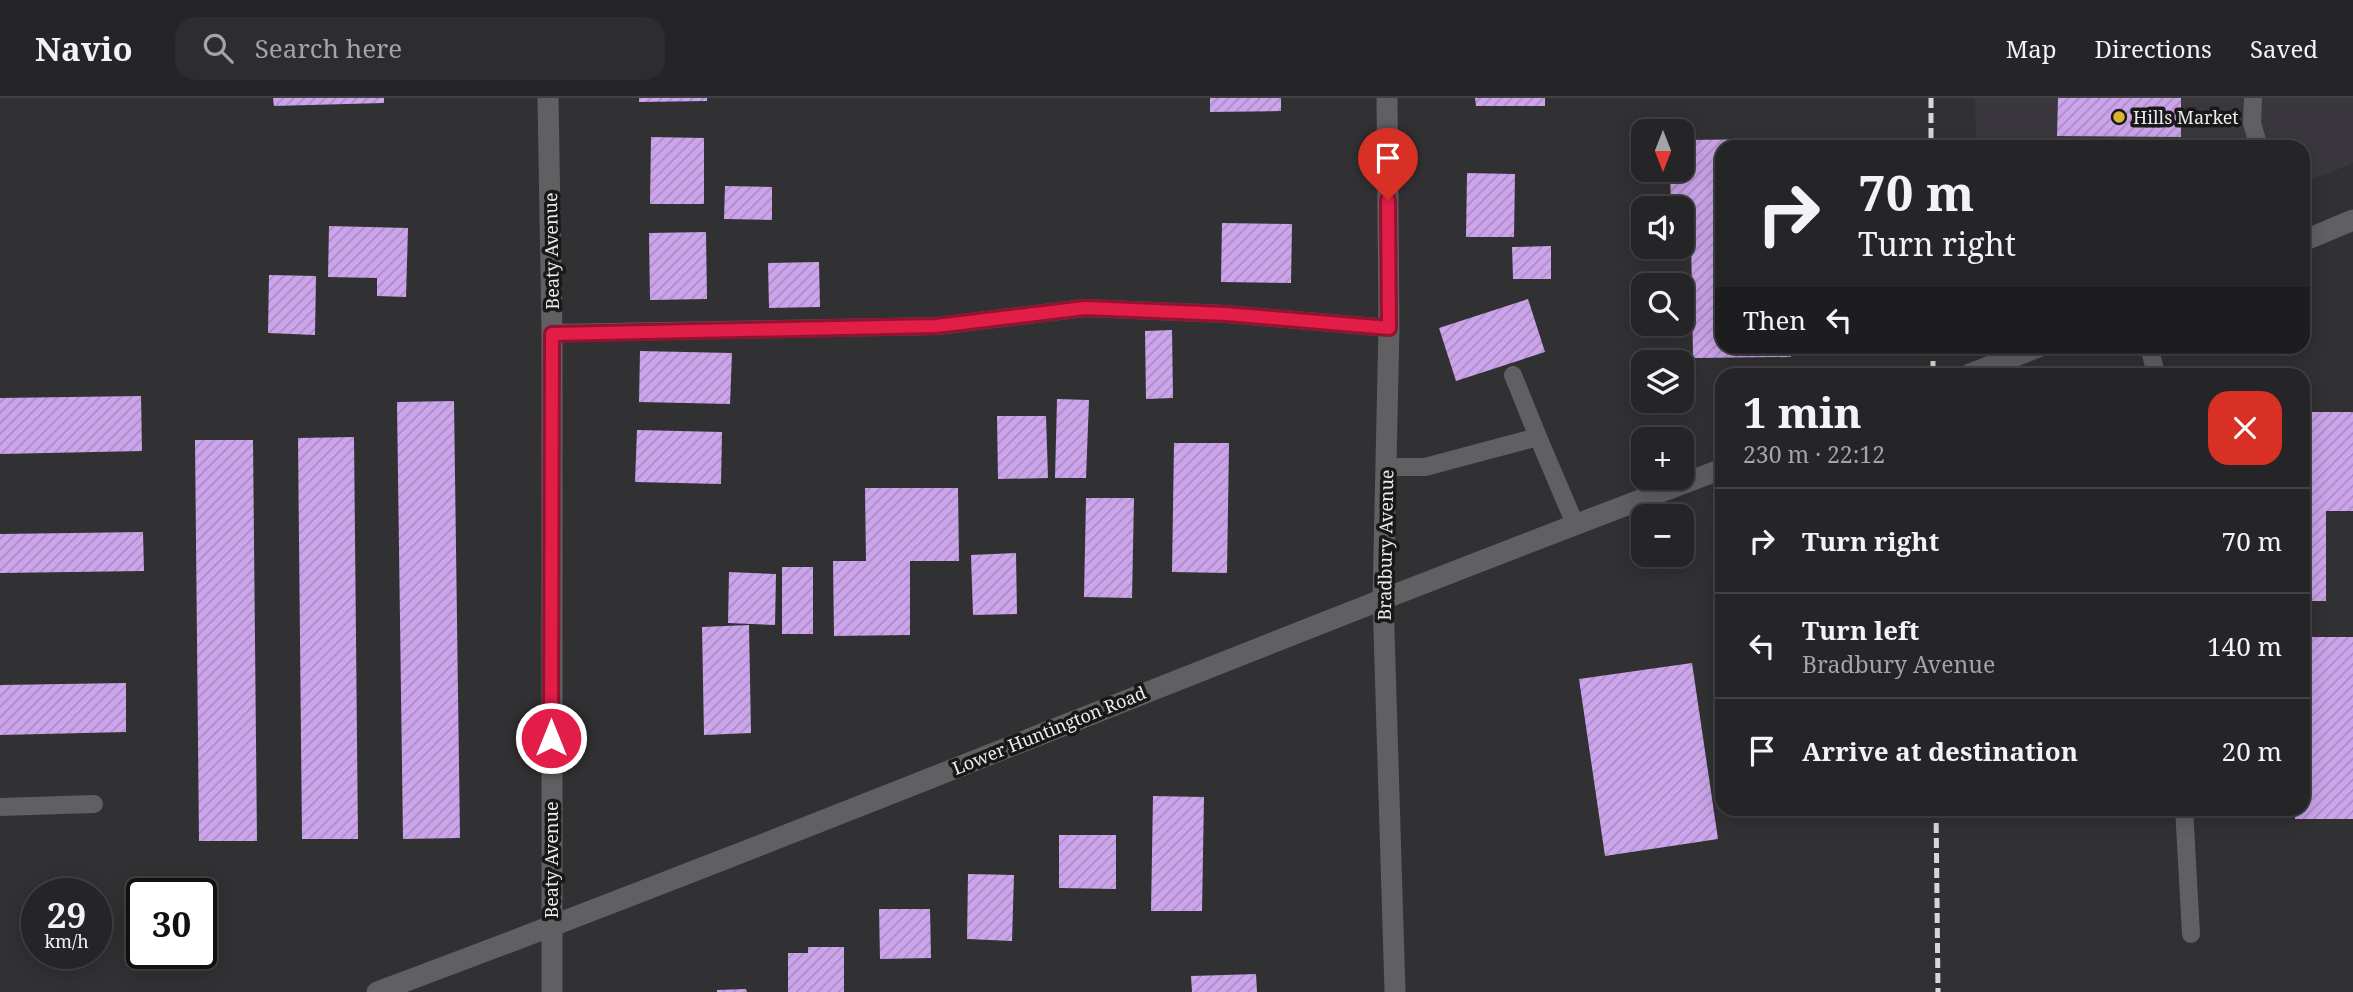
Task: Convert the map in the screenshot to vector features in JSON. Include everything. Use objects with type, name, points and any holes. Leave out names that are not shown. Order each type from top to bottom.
[{"type":"street","name":"Beaty Avenue","points":[[548,98],[552,334],[552,992]]},
{"type":"street","name":"Bradbury Avenue","points":[[1387,98],[1389,328],[1383,598],[1395,992]]},
{"type":"street","points":[[2310,238],[2353,220]]},
{"type":"street","points":[[1985,368],[2021,354]]},
{"type":"street","name":"Lower Huntington Road","points":[[377,992],[550,927],[1383,598],[1715,472]]},
{"type":"lane","points":[[2253,98],[2252,123],[2257,140]]},
{"type":"lane","points":[[552,334],[936,326],[1085,308],[1226,314],[1389,328]]},
{"type":"lane","points":[[1513,375],[1575,524]]},
{"type":"lane","points":[[1386,467],[1425,467],[1538,437]]},
{"type":"lane","points":[[0,807],[94,804]]},
{"type":"lane","points":[[2184,816],[2191,934]]},
{"type":"shaded area","points":[[1975,98],[2353,98],[2353,163],[2310,180],[2310,140],[1976,140]]},
{"type":"building","points":[[273,98],[384,98],[384,103],[274,106]]},
{"type":"building","points":[[639,98],[707,98],[707,101],[639,102]]},
{"type":"building","points":[[1210,98],[1281,98],[1281,111],[1210,112]]},
{"type":"building","points":[[1475,98],[1545,98],[1545,106],[1476,106]]},
{"type":"building","name":"Hills Market","points":[[2058,98],[2181,98],[2181,137],[2057,136]]},
{"type":"building","points":[[651,137],[704,138],[704,204],[650,204]]},
{"type":"building","points":[[1789,139],[1715,140],[1715,354],[1791,354],[1791,357],[1694,358],[1694,273],[1692,273],[1691,259],[1694,259],[1694,196],[1671,196],[1670,182],[1694,182],[1694,140]]},
{"type":"building","points":[[1467,173],[1515,174],[1514,237],[1466,237]]},
{"type":"building","points":[[725,186],[772,187],[772,220],[724,219]]},
{"type":"building","points":[[1222,223],[1292,224],[1291,283],[1221,282]]},
{"type":"building","points":[[329,226],[408,228],[406,297],[377,296],[377,278],[328,277]]},
{"type":"building","points":[[706,232],[707,299],[650,300],[649,233]]},
{"type":"building","points":[[1551,246],[1551,279],[1513,279],[1512,247]]},
{"type":"building","points":[[819,262],[820,307],[769,308],[768,263]]},
{"type":"building","points":[[269,275],[316,276],[315,335],[268,333]]},
{"type":"building","points":[[1528,299],[1545,352],[1456,381],[1439,328]]},
{"type":"building","points":[[1172,330],[1173,398],[1146,399],[1145,331]]},
{"type":"building","points":[[640,351],[732,353],[730,404],[639,402]]},
{"type":"building","points":[[141,396],[142,451],[0,454],[0,398]]},
{"type":"building","points":[[1057,399],[1089,400],[1086,478],[1055,478]]},
{"type":"building","points":[[454,401],[460,838],[403,839],[397,402]]},
{"type":"building","points":[[2310,412],[2353,412],[2353,511],[2326,511],[2326,601],[2310,601]]},
{"type":"building","points":[[997,416],[1046,416],[1048,478],[998,479]]},
{"type":"building","points":[[637,430],[722,432],[721,484],[635,482]]},
{"type":"building","points":[[354,437],[358,839],[302,839],[298,438]]},
{"type":"building","points":[[195,440],[253,440],[257,841],[199,841]]},
{"type":"building","points":[[1174,443],[1229,443],[1227,573],[1172,572]]},
{"type":"building","points":[[865,488],[958,488],[959,561],[910,561],[910,635],[834,636],[833,561],[866,561]]},
{"type":"building","points":[[1086,498],[1134,498],[1132,598],[1084,597]]},
{"type":"building","points":[[143,532],[144,571],[0,573],[0,534]]},
{"type":"building","points":[[1016,553],[1017,614],[973,615],[971,555]]},
{"type":"building","points":[[782,567],[813,567],[813,634],[782,634]]},
{"type":"building","points":[[729,572],[776,574],[775,625],[728,623]]},
{"type":"building","points":[[749,625],[751,733],[704,735],[702,627]]},
{"type":"building","points":[[2310,637],[2353,637],[2353,819],[2295,819],[2295,816],[2310,816]]},
{"type":"building","points":[[1692,663],[1718,839],[1605,856],[1579,679]]},
{"type":"building","points":[[126,683],[126,732],[0,735],[0,685]]},
{"type":"building","points":[[1153,796],[1204,797],[1202,911],[1151,911]]},
{"type":"building","points":[[1059,835],[1116,835],[1116,889],[1059,888]]},
{"type":"building","points":[[968,874],[1014,875],[1012,941],[967,939]]},
{"type":"building","points":[[879,909],[930,909],[931,958],[880,959]]},
{"type":"building","points":[[808,947],[844,947],[844,992],[788,992],[788,953],[808,953]]},
{"type":"building","points":[[1256,974],[1257,992],[1192,992],[1191,976]]},
{"type":"building","points":[[746,989],[747,992],[717,992],[717,990]]},
{"type":"railway","points":[[1931,98],[1931,140]]},
{"type":"railway","points":[[1933,354],[1933,368]]},
{"type":"railway","points":[[1936,816],[1938,992]]},
{"type":"place","name":"Hills Market","points":[[2119,117]]},
{"type":"route","points":[[551,738],[552,334],[936,326],[1085,308],[1226,314],[1389,328],[1388,200]]}]
